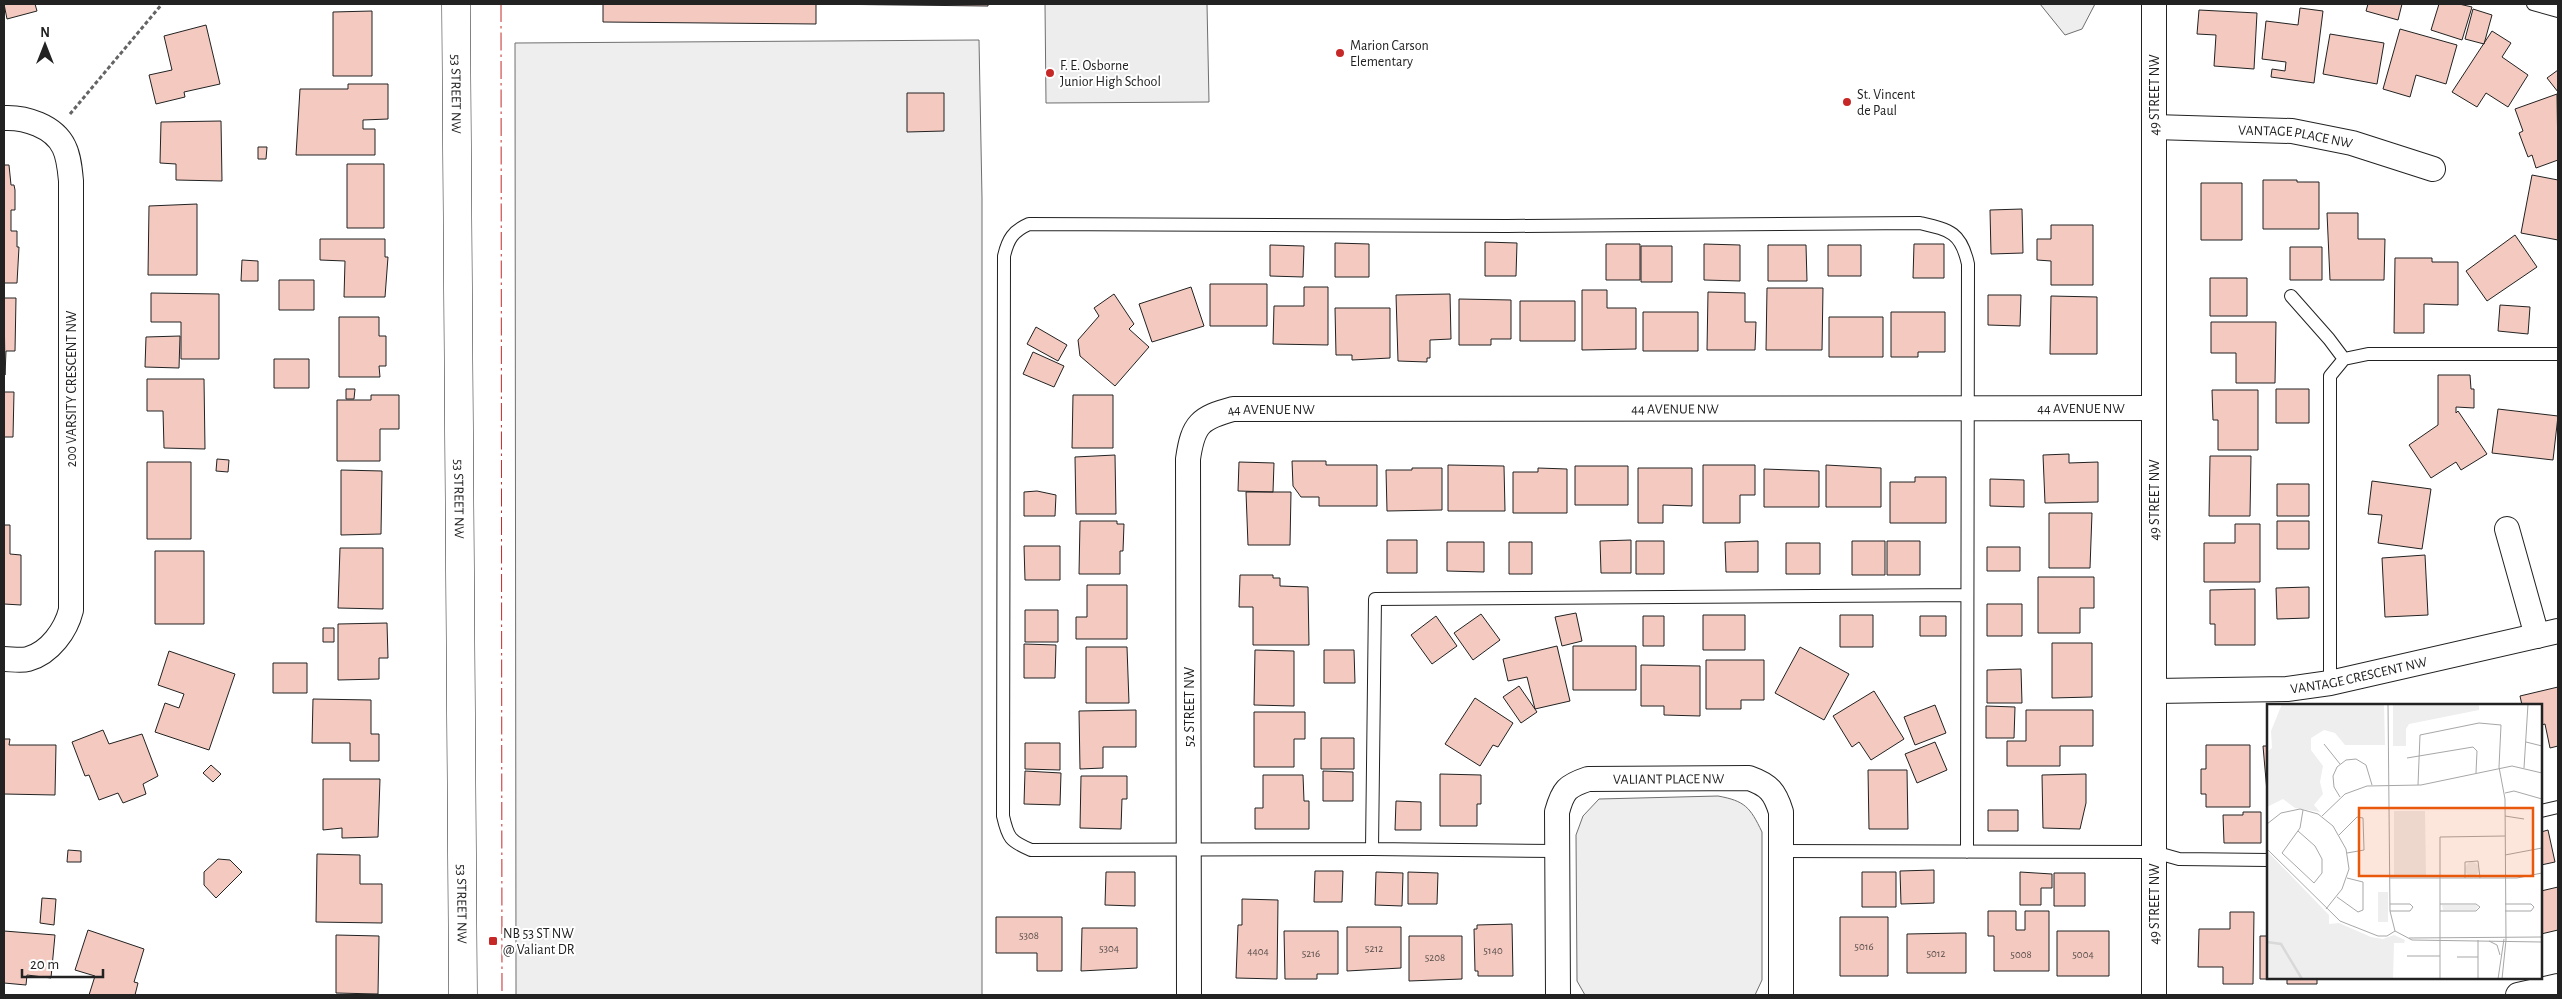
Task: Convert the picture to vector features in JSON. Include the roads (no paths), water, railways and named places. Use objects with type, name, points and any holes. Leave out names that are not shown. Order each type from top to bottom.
[{"type":"street","name":"53 STREET NW","points":[[456,4],[463,995]]},
{"type":"street","name":"49 STREET NW","points":[[2154,4],[2154,995]]},
{"type":"street","name":"200 VARSITY CRESCENT NW","points":[[4,118],[18,117],[54,133],[64,146],[71,181],[71,610],[68,621],[60,635],[47,649],[28,659],[4,659]]},
{"type":"street","name":"VANTAGE PLACE NW","points":[[2154,127],[2292,131],[2352,143],[2433,169]]},
{"type":"street","name":"44 AVENUE NW","points":[[1200,422],[1214,414],[1233,408],[2154,408]]},
{"type":"street","name":"52 STREET NW","points":[[1189,995],[1188,459],[1191,436],[1200,422]]},
{"type":"street","points":[[2507,529],[2548,633]]},
{"type":"street","name":"VANTAGE CRESCENT NW","points":[[2155,691],[2258,691],[2330,683],[2548,633]]},
{"type":"street","name":"VALIANT PLACE NW","points":[[1558,995],[1557,812],[1561,797],[1570,785],[1588,779],[1730,778],[1749,778],[1765,784],[1777,799],[1781,812],[1781,995]]},
{"type":"street","points":[[2518,995],[2558,986]]},
{"type":"lane","points":[[2534,4],[2558,11]]},
{"type":"lane","points":[[1557,851],[1372,849],[1031,850],[1013,842],[1006,833],[1003,816],[1004,256],[1007,240],[1016,229],[1029,224],[1517,226],[1920,223],[1951,230],[1964,246],[1968,264],[1967,852]]},
{"type":"lane","points":[[2291,296],[2330,339],[2344,359]]},
{"type":"lane","points":[[2330,683],[2330,376],[2344,359],[2368,354],[2558,354]]},
{"type":"lane","points":[[1372,849],[1375,599],[1966,595]]},
{"type":"lane","points":[[2542,811],[2558,807]]},
{"type":"lane","points":[[1780,851],[2154,852],[2179,859],[2267,860]]},
{"type":"place","name":"Marion Carson Elementary","points":[[1340,53]]},
{"type":"place","name":"F. E. Osborne Junior High School","points":[[1050,73]]},
{"type":"place","name":"St. Vincent de Paul","points":[[1847,102]]},
{"type":"place","name":"NB 53 ST NW @ Valiant DR","points":[[493,941]]}]
